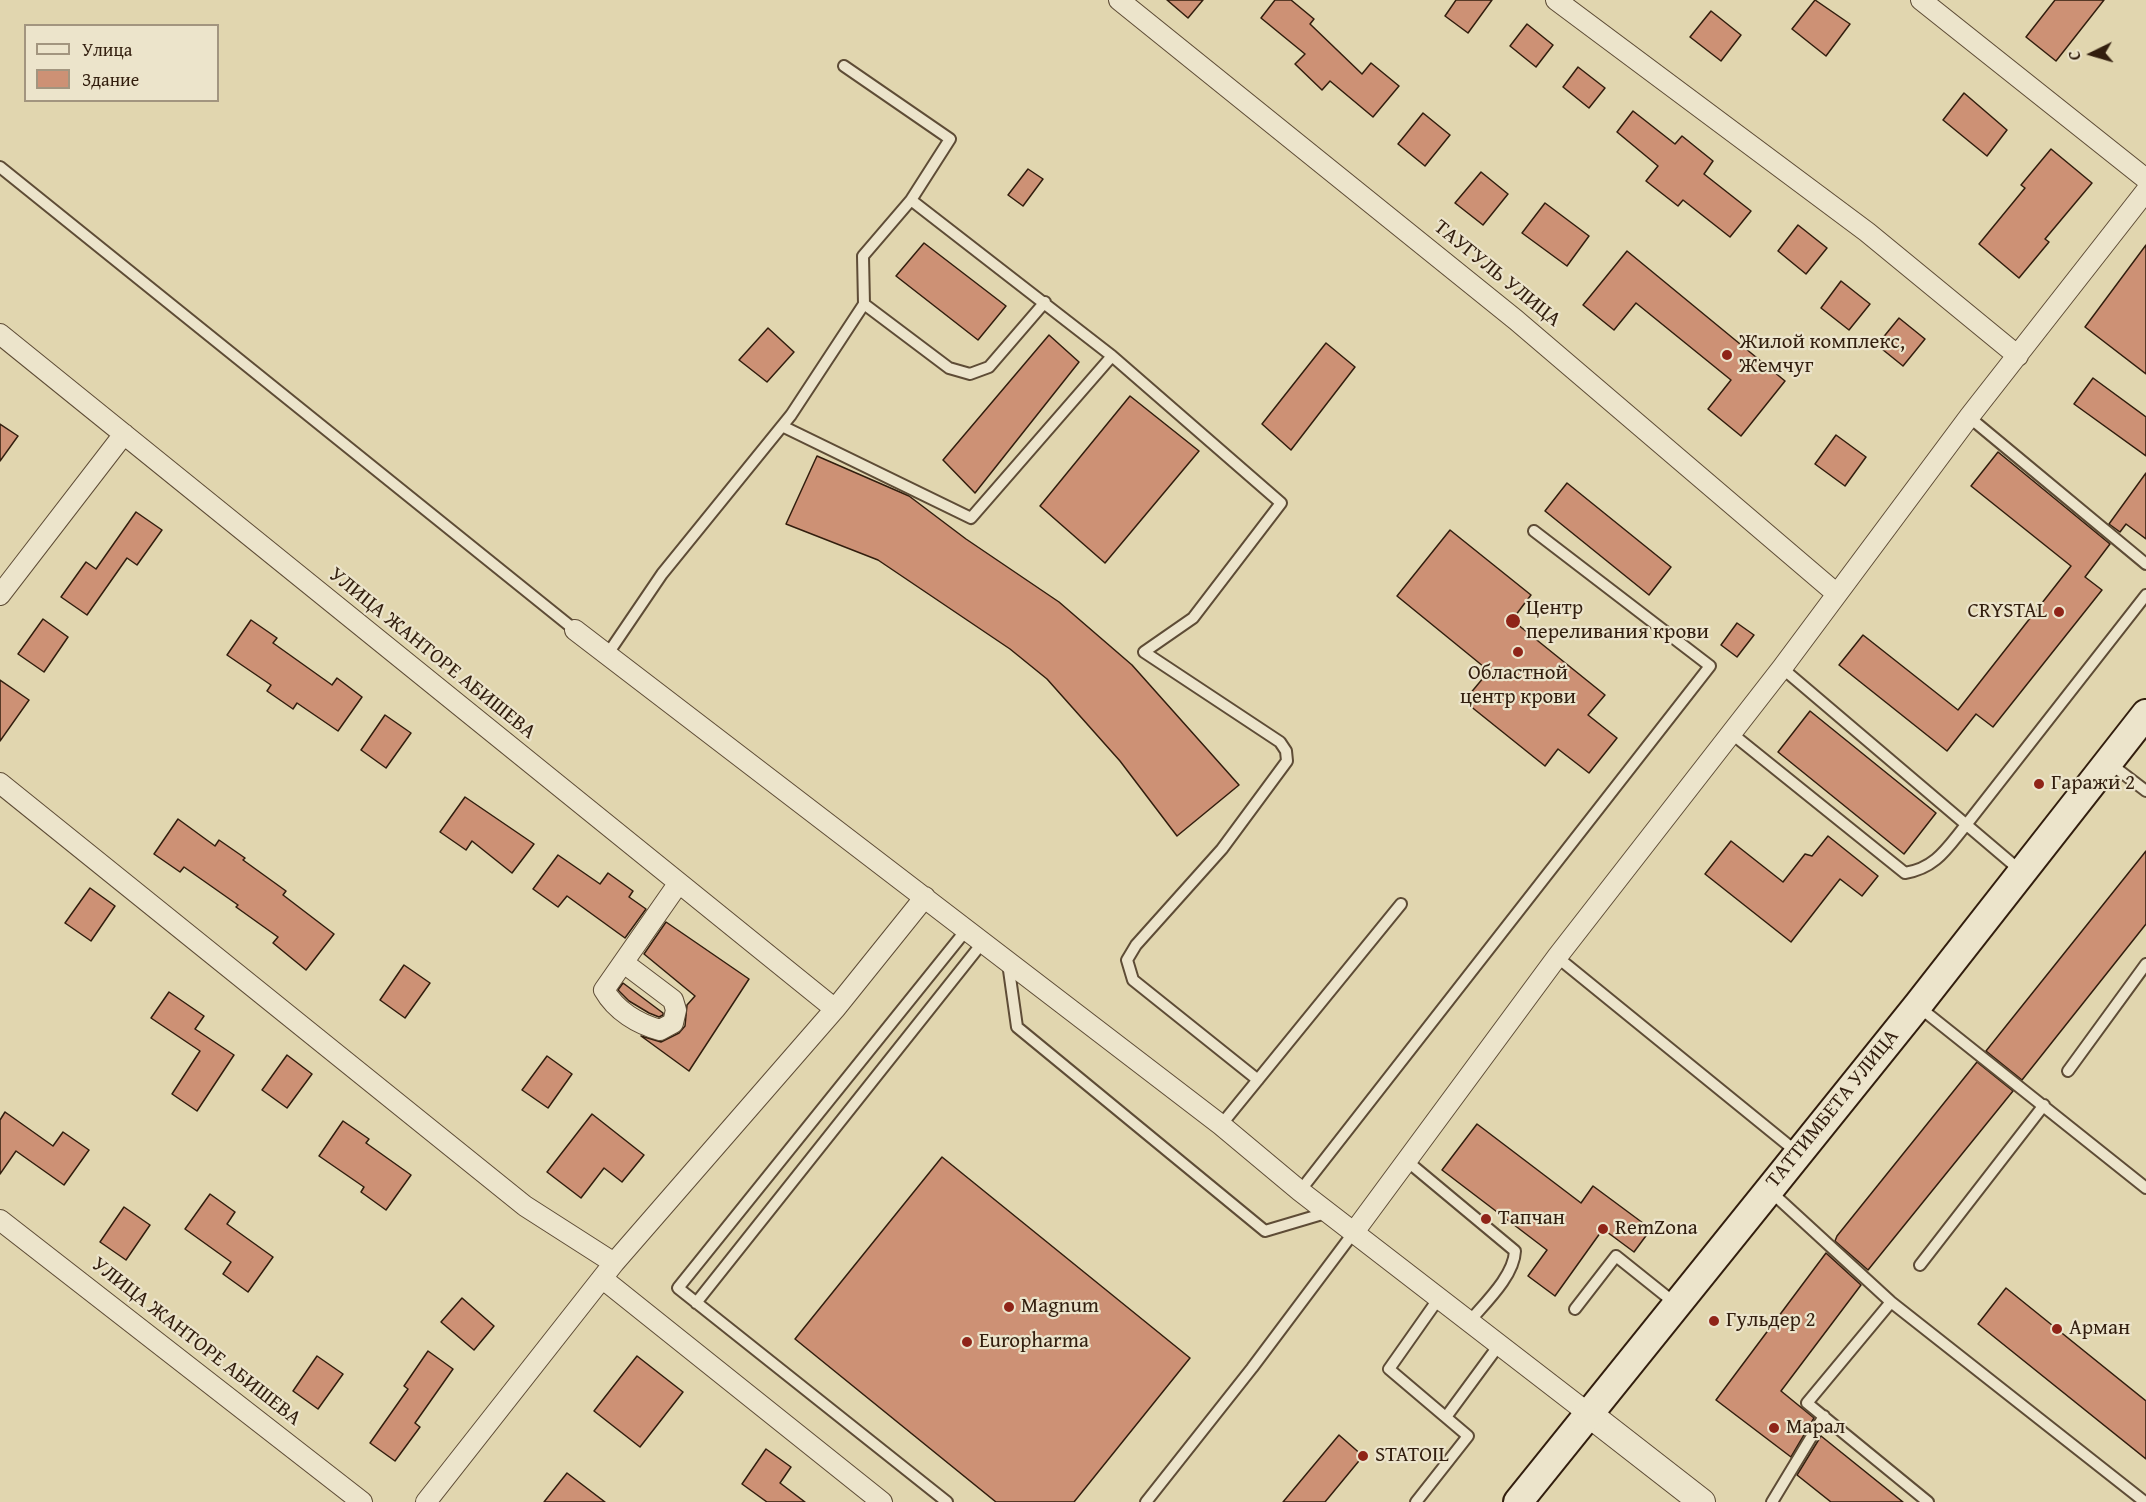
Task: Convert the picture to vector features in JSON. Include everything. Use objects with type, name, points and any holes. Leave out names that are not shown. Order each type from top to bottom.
[{"type":"main road","name":"ТАТТИМБЕТА УЛИЦА","points":[[1518,1502],[1918,1005],[2146,714]]},
{"type":"street","name":"ТАУГУЛЬ УЛИЦА","points":[[1119,0],[1516,320],[1837,594]]},
{"type":"street","points":[[1556,0],[1867,232],[2019,356]]},
{"type":"street","points":[[1920,0],[2146,178]]},
{"type":"street","points":[[1354,1232],[1557,957],[1782,668],[1969,417],[2146,191]]},
{"type":"street","name":"УЛИЦА ЖАНТОРЕ АБИШЕВА","points":[[0,334],[835,1009]]},
{"type":"street","points":[[0,595],[124,434]]},
{"type":"street","points":[[575,630],[1008,960],[1221,1125],[1300,1191],[1702,1502]]},
{"type":"street","points":[[0,783],[608,1271],[882,1502]]},
{"type":"street","points":[[624,963],[678,884]]},
{"type":"street","points":[[426,1502],[608,1271],[835,1009],[925,897]]},
{"type":"street","name":"УЛИЦА ЖАНТОРЕ АБИШЕВА","points":[[0,1220],[362,1502]]},
{"type":"lane","points":[[607,655],[662,574],[782,426],[864,304],[863,256],[911,200],[950,139],[844,66]]},
{"type":"lane","points":[[0,167],[575,630]]},
{"type":"lane","points":[[911,200],[1112,356],[1281,503],[1193,618],[1144,652],[1280,742],[1286,751],[1287,761],[1222,849],[1136,945],[1127,960],[1133,980],[1258,1080]]},
{"type":"lane","points":[[864,304],[949,368],[970,374],[989,368],[1045,302]]},
{"type":"lane","points":[[782,426],[971,518],[1112,356]]},
{"type":"lane","points":[[1969,417],[2146,564]]},
{"type":"lane","points":[[1300,1191],[1710,666],[1534,531]]},
{"type":"lane","points":[[1731,733],[1905,873],[1924,870],[1937,860],[1966,825],[2146,595]]},
{"type":"lane","points":[[1782,668],[2022,872]]},
{"type":"lane","points":[[2108,762],[2146,791]]},
{"type":"lane","points":[[1221,1125],[1401,904]]},
{"type":"lane","points":[[947,1502],[678,1288],[967,929]]},
{"type":"lane","points":[[696,1303],[983,942]]},
{"type":"lane","points":[[1557,957],[1798,1153]]},
{"type":"lane","points":[[1008,960],[1017,1027],[1265,1230],[1329,1212]]},
{"type":"lane","points":[[2068,1071],[2146,964]]},
{"type":"lane","points":[[1918,1005],[2146,1188]]},
{"type":"lane","points":[[1920,1265],[2044,1104]]},
{"type":"lane","points":[[1407,1161],[1515,1251],[1515,1260],[1509,1270],[1469,1322]]},
{"type":"lane","points":[[1769,1190],[1891,1302],[2145,1502]]},
{"type":"lane","points":[[1146,1502],[1252,1368],[1354,1232]]},
{"type":"lane","points":[[1575,1309],[1616,1256],[1677,1304]]},
{"type":"lane","points":[[1416,1502],[1468,1436],[1389,1369],[1439,1298]]},
{"type":"lane","points":[[1891,1302],[1807,1403],[1928,1502]]},
{"type":"lane","points":[[1446,1417],[1499,1345]]},
{"type":"lane","points":[[1787,1502],[1775,1498],[1824,1416]]},
{"type":"building","points":[[1167,0],[1203,0],[1188,18]]},
{"type":"building","points":[[1275,0],[1291,0],[1314,19],[1310,24],[1362,74],[1371,63],[1399,86],[1373,117],[1330,81],[1322,90],[1295,64],[1305,54],[1261,18]]},
{"type":"building","points":[[1456,0],[1492,0],[1468,33],[1445,16]]},
{"type":"building","points":[[1815,0],[1850,24],[1826,56],[1792,29]]},
{"type":"building","points":[[2055,0],[2104,0],[2056,61],[2026,37]]},
{"type":"building","points":[[1711,11],[1741,35],[1721,61],[1690,37]]},
{"type":"building","points":[[1527,24],[1553,45],[1536,67],[1510,46]]},
{"type":"building","points":[[1578,67],[1605,88],[1589,108],[1563,87]]},
{"type":"building","points":[[1964,93],[2007,130],[1987,156],[1943,120]]},
{"type":"building","points":[[1633,111],[1675,144],[1682,136],[1713,161],[1704,174],[1751,211],[1730,237],[1683,200],[1678,206],[1646,181],[1658,166],[1617,132]]},
{"type":"building","points":[[1423,113],[1450,135],[1425,166],[1398,144]]},
{"type":"building","points":[[2051,149],[2092,183],[2045,239],[2049,242],[2019,278],[1979,244],[2025,188],[2021,185]]},
{"type":"building","points":[[1028,169],[1043,179],[1023,206],[1008,195]]},
{"type":"building","points":[[1481,172],[1508,194],[1483,225],[1455,203]]},
{"type":"building","points":[[1545,203],[1589,236],[1567,266],[1522,233]]},
{"type":"building","points":[[1798,225],[1827,248],[1806,274],[1778,251]]},
{"type":"building","points":[[924,243],[1006,306],[978,340],[896,276]]},
{"type":"building","points":[[2146,245],[2146,374],[2085,327]]},
{"type":"building","name":"Жилой комплекс, Жемчуг","points":[[1627,251],[1785,381],[1741,436],[1708,409],[1731,380],[1636,303],[1614,330],[1583,305]]},
{"type":"building","points":[[1841,281],[1870,304],[1849,330],[1821,308]]},
{"type":"building","points":[[1899,318],[1925,339],[1903,366],[1877,345]]},
{"type":"building","points":[[768,328],[794,352],[767,382],[739,360]]},
{"type":"building","points":[[1049,335],[1079,362],[975,493],[943,460]]},
{"type":"building","points":[[1326,343],[1355,367],[1291,450],[1262,424]]},
{"type":"building","points":[[2093,378],[2146,417],[2146,456],[2074,404]]},
{"type":"building","points":[[1130,396],[1199,451],[1105,563],[1040,506]]},
{"type":"building","points":[[0,424],[18,436],[0,461]]},
{"type":"building","points":[[1836,435],[1866,457],[1845,486],[1815,464]]},
{"type":"building","name":"CRYSTAL","points":[[1998,452],[2110,544],[2085,577],[2102,590],[1993,727],[1976,714],[1947,751],[1839,665],[1863,635],[1958,710],[2071,566],[1971,486]]},
{"type":"building","points":[[817,456],[909,496],[966,539],[1059,602],[1132,665],[1239,785],[1177,836],[1120,761],[1047,679],[1010,649],[878,560],[786,524]]},
{"type":"building","points":[[2146,473],[2146,539],[2126,524],[2120,532],[2109,524]]},
{"type":"building","points":[[1567,483],[1671,567],[1649,595],[1545,511]]},
{"type":"building","points":[[136,512],[162,530],[137,565],[127,558],[87,615],[61,597],[86,562],[96,569]]},
{"type":"building","name":"Областной центр крови","points":[[1450,530],[1531,595],[1512,620],[1605,695],[1588,715],[1617,738],[1589,773],[1558,749],[1545,766],[1464,701],[1489,671],[1397,596]]},
{"type":"building","points":[[43,619],[68,637],[44,672],[18,654]]},
{"type":"building","points":[[251,620],[277,638],[273,643],[332,685],[337,678],[362,697],[338,731],[297,703],[293,709],[267,691],[271,685],[227,655]]},
{"type":"building","points":[[1737,623],[1754,635],[1737,657],[1721,645]]},
{"type":"building","points":[[0,680],[29,700],[0,741]]},
{"type":"building","points":[[1810,711],[1936,813],[1904,854],[1778,752]]},
{"type":"building","points":[[385,715],[411,733],[386,768],[361,750]]},
{"type":"building","points":[[465,797],[534,844],[512,873],[472,841],[466,850],[440,832]]},
{"type":"building","points":[[178,819],[215,846],[219,840],[245,858],[243,860],[286,891],[283,895],[334,934],[306,970],[273,943],[278,937],[236,907],[238,905],[184,867],[180,872],[154,854]]},
{"type":"building","points":[[1828,836],[1878,876],[1862,896],[1840,879],[1791,942],[1705,874],[1731,841],[1783,882],[1805,854],[1812,856]]},
{"type":"building","points":[[2146,851],[2146,924],[2022,1080],[1986,1051]]},
{"type":"building","points":[[558,855],[600,884],[608,873],[633,891],[629,897],[646,909],[625,938],[567,896],[558,907],[533,889]]},
{"type":"building","points":[[90,888],[115,906],[91,941],[65,923]]},
{"type":"building","points":[[666,922],[749,979],[689,1071],[641,1036],[661,1042],[679,1033],[685,1026],[687,1005],[695,996],[644,954]]},
{"type":"building","points":[[404,965],[430,983],[405,1018],[380,1000]]},
{"type":"building","points":[[623,983],[663,1015],[659,1017],[649,1013],[629,1001],[618,990]]},
{"type":"building","points":[[169,992],[204,1016],[195,1029],[234,1055],[197,1111],[172,1094],[200,1051],[151,1018]]},
{"type":"building","points":[[287,1055],[312,1074],[287,1108],[262,1090]]},
{"type":"building","points":[[547,1056],[572,1074],[548,1108],[522,1090]]},
{"type":"building","points":[[1977,1062],[2013,1091],[1868,1270],[1835,1241],[1837,1236]]},
{"type":"building","points":[[5,1112],[53,1146],[63,1132],[89,1150],[64,1185],[16,1151],[0,1174],[0,1120]]},
{"type":"building","points":[[592,1114],[644,1155],[622,1182],[604,1168],[581,1198],[547,1172]]},
{"type":"building","points":[[343,1121],[369,1139],[366,1143],[411,1175],[386,1210],[361,1192],[364,1187],[319,1156]]},
{"type":"building","points":[[1477,1124],[1581,1203],[1593,1186],[1651,1229],[1634,1252],[1603,1229],[1555,1296],[1528,1276],[1547,1250],[1442,1170]]},
{"type":"building","name":"Magnum","points":[[942,1157],[1190,1358],[1074,1502],[996,1502],[795,1339]]},
{"type":"building","points":[[210,1194],[235,1212],[227,1224],[273,1257],[248,1292],[223,1274],[231,1262],[185,1229]]},
{"type":"building","points":[[124,1207],[150,1225],[126,1260],[100,1242]]},
{"type":"building","points":[[1826,1253],[1861,1285],[1781,1391],[1814,1418],[1791,1457],[1716,1400]]},
{"type":"building","points":[[2006,1288],[2146,1401],[2146,1459],[1978,1324]]},
{"type":"building","points":[[462,1298],[494,1326],[474,1350],[441,1322]]},
{"type":"building","points":[[428,1351],[453,1369],[415,1423],[420,1427],[395,1461],[370,1443],[408,1389],[404,1386]]},
{"type":"building","points":[[317,1356],[343,1374],[318,1409],[293,1391]]},
{"type":"building","points":[[637,1356],[683,1392],[640,1447],[594,1411]]},
{"type":"building","points":[[1339,1435],[1363,1456],[1325,1502],[1283,1502]]},
{"type":"building","points":[[1821,1436],[1903,1502],[1831,1502],[1797,1475]]},
{"type":"building","points":[[766,1449],[791,1467],[780,1483],[805,1502],[767,1502],[742,1484]]},
{"type":"building","points":[[567,1473],[605,1502],[544,1502]]},
{"type":"place","name":"Жилой комплекс, Жемчуг","points":[[1727,355]]},
{"type":"place","name":"CRYSTAL","points":[[2059,612]]},
{"type":"place","name":"Центр переливания крови","points":[[1513,621]]},
{"type":"place","name":"Областной центр крови","points":[[1518,652]]},
{"type":"place","name":"Гаражи 2","points":[[2039,784]]},
{"type":"place","name":"Тапчан","points":[[1486,1219]]},
{"type":"place","name":"RemZona","points":[[1603,1229]]},
{"type":"place","name":"Magnum","points":[[1009,1307]]},
{"type":"place","name":"Гульдер 2","points":[[1714,1321]]},
{"type":"place","name":"Арман","points":[[2057,1329]]},
{"type":"place","name":"Europharma","points":[[967,1342]]},
{"type":"place","name":"Марал","points":[[1774,1428]]},
{"type":"place","name":"STATOIL","points":[[1363,1456]]}]
